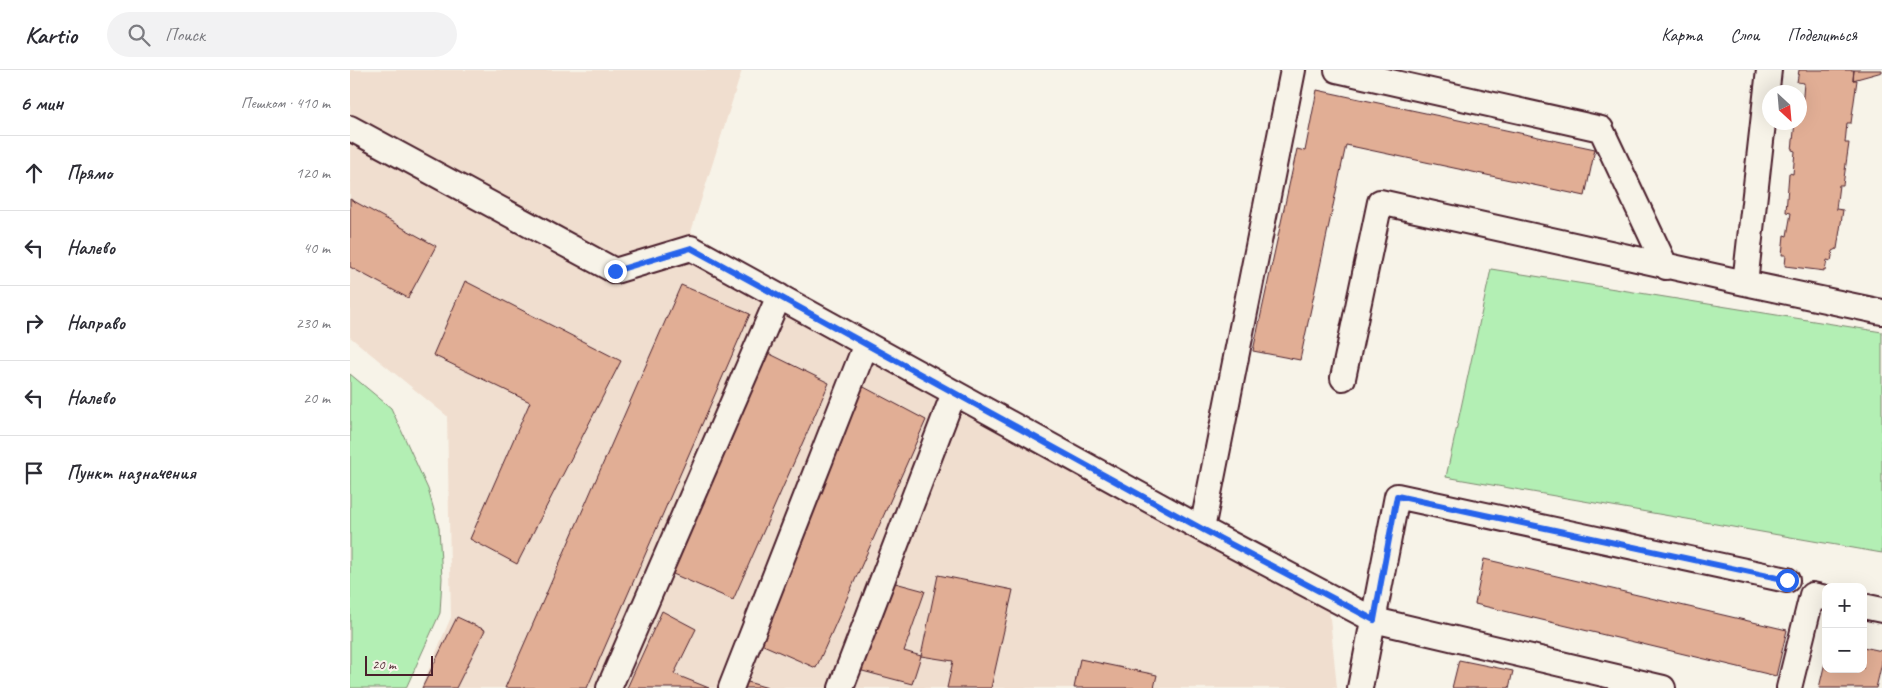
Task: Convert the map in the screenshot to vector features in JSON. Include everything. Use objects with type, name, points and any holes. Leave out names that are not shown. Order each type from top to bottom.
[{"type":"street","points":[[1202,529],[1293,70]]},
{"type":"street","points":[[1337,70],[1601,129],[1666,267]]},
{"type":"street","points":[[1745,283],[1768,70]]},
{"type":"street","points":[[350,128],[615,271],[691,248],[1202,529],[1374,620],[1663,688]]},
{"type":"street","points":[[1343,378],[1380,202],[1666,267],[1882,312]]},
{"type":"street","points":[[609,688],[779,296]]},
{"type":"street","points":[[731,688],[866,344]]},
{"type":"street","points":[[841,688],[954,393]]},
{"type":"street","points":[[1360,688],[1397,496],[1787,580]]},
{"type":"street","points":[[1789,688],[1812,595],[1822,597]]},
{"type":"street","points":[[1867,607],[1882,610]]},
{"type":"shaded area","points":[[350,70],[742,70],[691,232],[1327,588],[1337,688],[421,688],[451,617],[447,416],[350,337]]},
{"type":"green space","points":[[1491,269],[1882,332],[1882,553],[1446,477]]},
{"type":"green space","points":[[350,374],[391,408],[428,489],[439,528],[442,578],[440,613],[406,688],[350,688]]},
{"type":"building","points":[[1799,70],[1854,70],[1853,80],[1857,80],[1851,123],[1847,123],[1845,143],[1849,143],[1843,185],[1839,185],[1836,209],[1843,210],[1837,249],[1833,251],[1831,261],[1827,260],[1825,271],[1785,266],[1786,255],[1782,255],[1784,235],[1787,236],[1791,213],[1786,212],[1789,173],[1793,174],[1795,151],[1792,150],[1794,130],[1807,130],[1807,85],[1797,82]]},
{"type":"building","points":[[1854,70],[1882,70],[1882,72],[1853,80]]},
{"type":"building","points":[[1317,90],[1595,149],[1585,196],[1346,145],[1300,360],[1253,351],[1297,149],[1305,151]]},
{"type":"building","points":[[350,199],[436,246],[408,298],[350,267]]},
{"type":"building","points":[[465,281],[621,361],[517,564],[470,539],[530,402],[433,355]]},
{"type":"building","points":[[681,285],[750,314],[587,688],[505,688]]},
{"type":"building","points":[[764,351],[829,383],[733,600],[666,571]]},
{"type":"building","points":[[860,385],[926,420],[816,668],[747,638]]},
{"type":"building","points":[[1484,559],[1787,630],[1776,676],[1475,604]]},
{"type":"building","points":[[938,575],[1013,590],[991,688],[947,688],[953,661],[921,656]]},
{"type":"building","points":[[873,577],[925,591],[904,651],[921,656],[912,684],[851,668]]},
{"type":"building","points":[[662,611],[696,629],[674,674],[709,688],[627,688]]},
{"type":"building","points":[[457,617],[485,630],[456,688],[422,688]]},
{"type":"building","points":[[1867,648],[1882,651],[1882,663],[1876,688],[1819,688],[1822,673],[1867,673]]},
{"type":"building","points":[[1080,659],[1157,675],[1154,688],[1074,688]]},
{"type":"building","points":[[1459,660],[1513,671],[1509,688],[1452,688]]},
{"type":"building","points":[[741,680],[768,688],[738,688]]},
{"type":"route","points":[[615,271],[691,248],[1202,529],[1374,620],[1397,496],[1787,580]]}]
